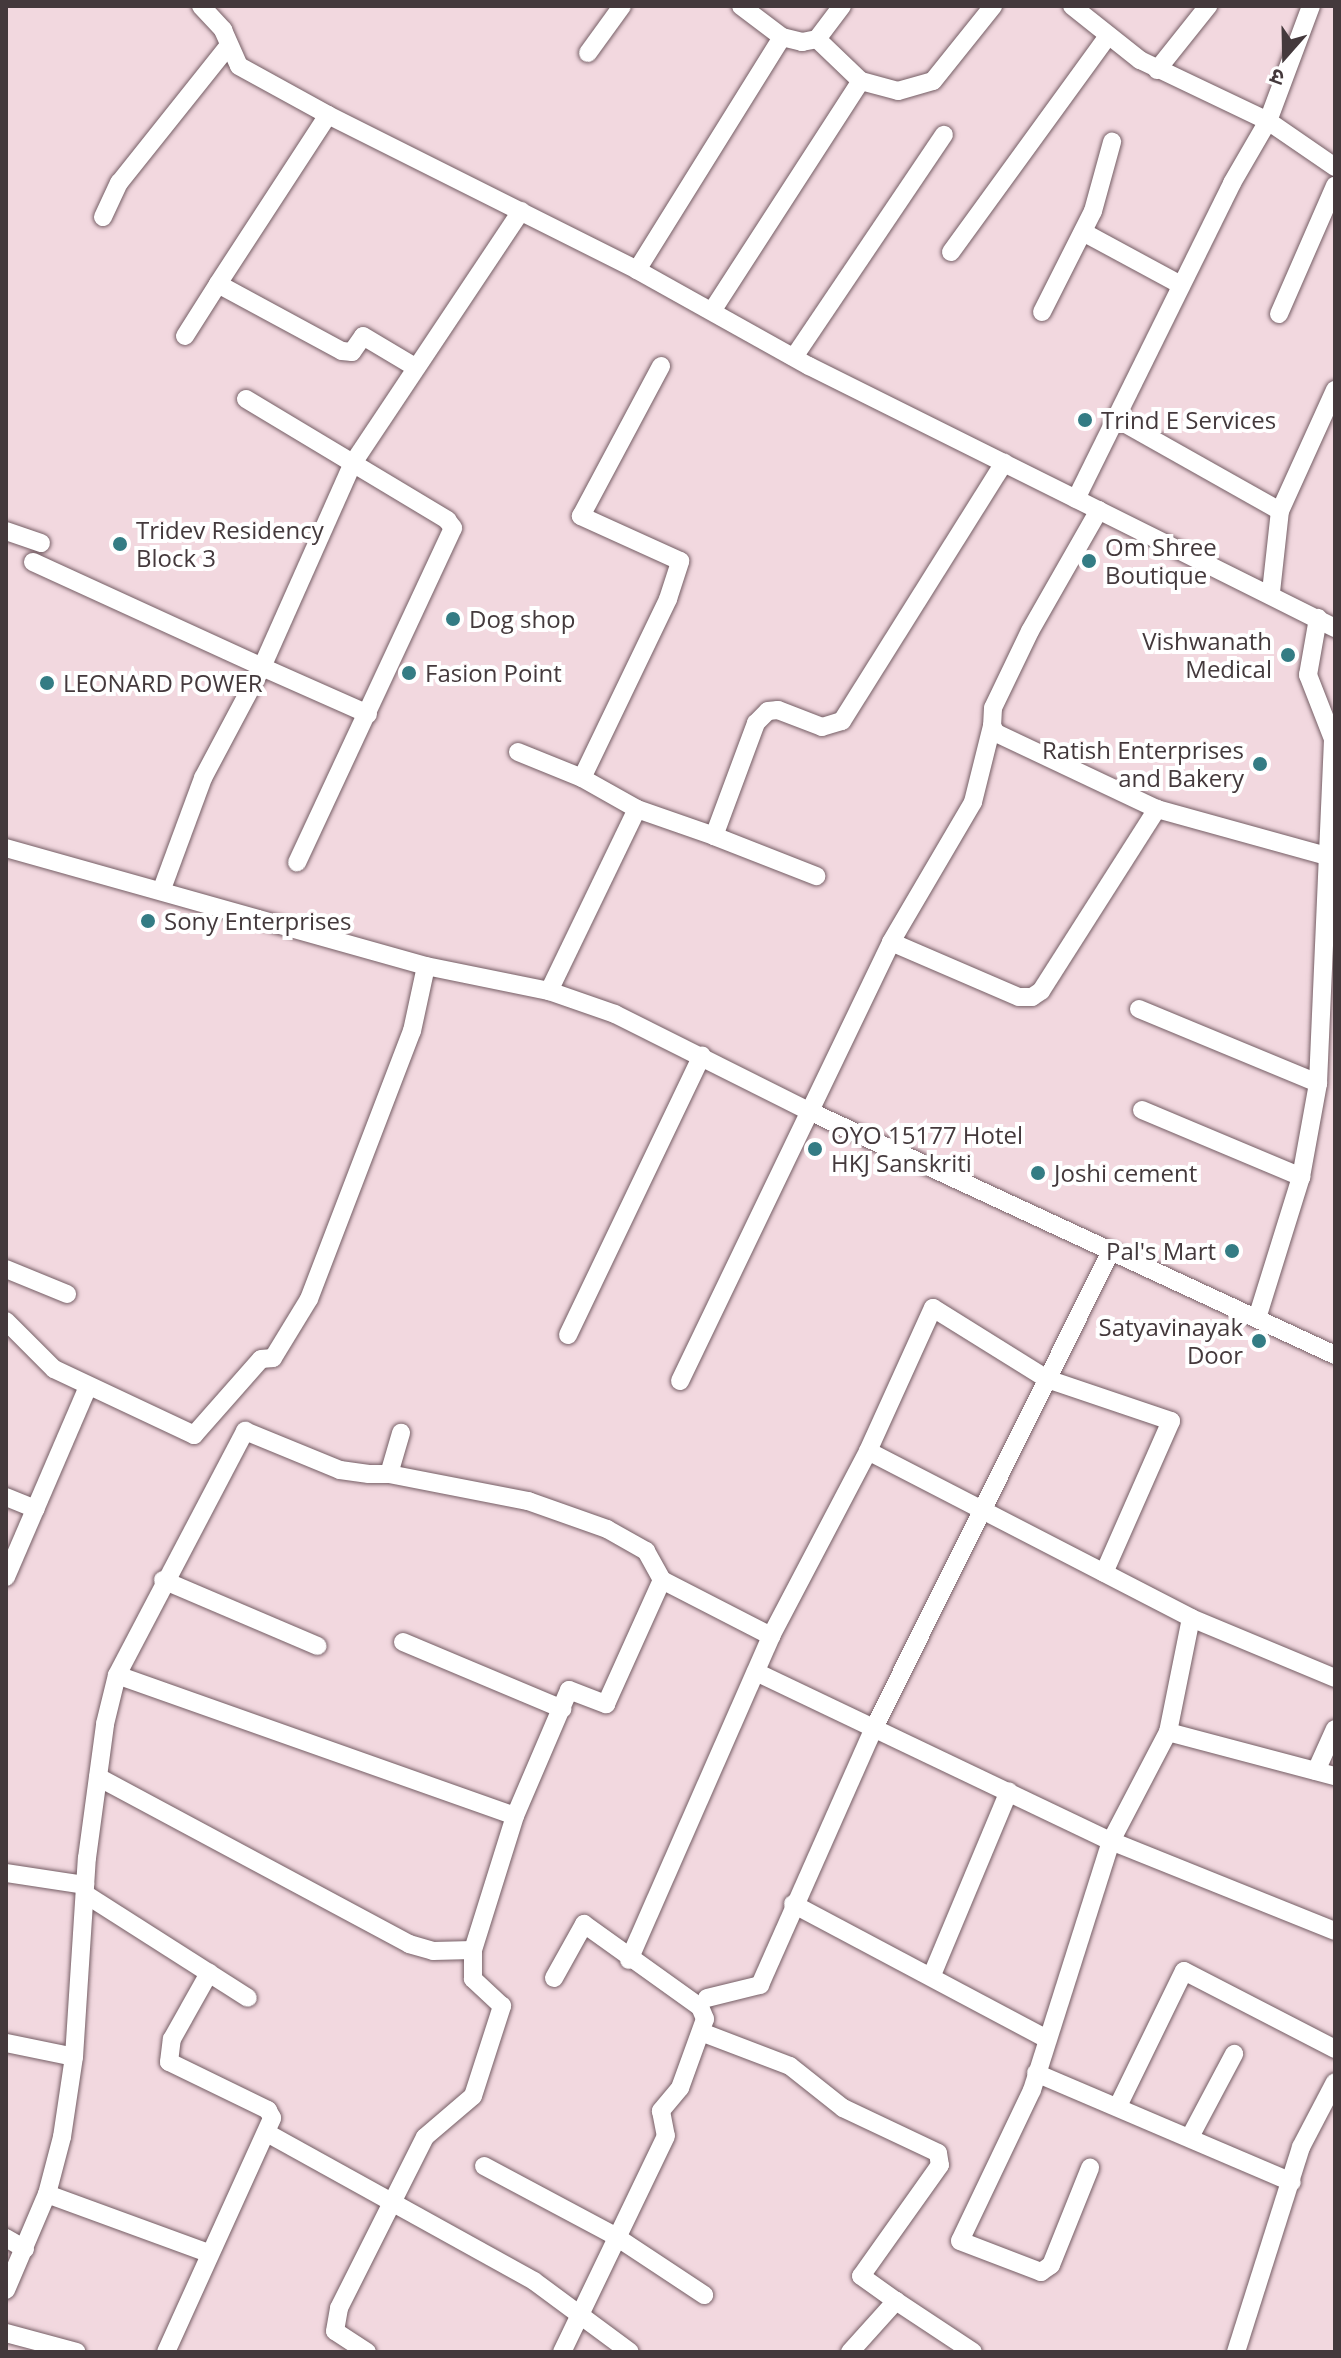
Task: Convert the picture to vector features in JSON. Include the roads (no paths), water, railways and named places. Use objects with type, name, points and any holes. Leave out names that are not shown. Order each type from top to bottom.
[{"type":"street","points":[[201,6],[229,45],[239,66],[328,115],[637,270],[794,357],[1076,499],[1271,592],[1335,628]]},
{"type":"street","points":[[588,53],[622,6]]},
{"type":"street","points":[[741,6],[782,37],[817,39],[861,81],[898,91],[933,81],[993,6]]},
{"type":"street","points":[[817,39],[842,6]]},
{"type":"street","points":[[1072,6],[1157,70],[1268,121],[1335,167]]},
{"type":"street","points":[[1157,70],[1208,6]]},
{"type":"street","points":[[1076,499],[1181,285],[1268,121],[1311,6]]},
{"type":"street","points":[[951,252],[1108,36]]},
{"type":"street","points":[[637,270],[782,37]]},
{"type":"street","points":[[103,217],[119,183],[229,45]]},
{"type":"street","points":[[712,311],[861,81]]},
{"type":"street","points":[[185,336],[328,115]]},
{"type":"street","points":[[794,357],[944,135]]},
{"type":"street","points":[[1042,312],[1083,232],[1109,167],[1112,142]]},
{"type":"street","points":[[1279,314],[1335,186]]},
{"type":"street","points":[[162,889],[203,778],[262,667],[353,463],[521,211]]},
{"type":"street","points":[[1083,232],[1181,285]]},
{"type":"street","points":[[218,284],[342,351],[352,352],[363,336],[415,367]]},
{"type":"street","points":[[582,778],[668,599],[680,561],[581,516],[661,366]]},
{"type":"street","points":[[1271,592],[1280,511],[1335,390]]},
{"type":"street","points":[[246,399],[447,520],[453,536],[297,862]]},
{"type":"street","points":[[1115,418],[1280,511]]},
{"type":"street","points":[[714,836],[756,723],[768,711],[778,710],[822,727],[842,721],[1004,463]]},
{"type":"street","points":[[680,1381],[891,942],[973,802],[992,726],[993,708],[1030,631],[1099,510]]},
{"type":"street","points":[[6,531],[41,543]]},
{"type":"street","points":[[33,562],[368,714]]},
{"type":"street","points":[[1258,1315],[1301,1177],[1328,1017],[1327,856],[1334,740],[1308,675],[1318,618]]},
{"type":"street","points":[[992,726],[996,733],[1157,809],[1327,856]]},
{"type":"street","points":[[518,752],[582,778],[637,809],[816,876]]},
{"type":"street","points":[[549,991],[637,809]]},
{"type":"street","points":[[891,942],[1019,997],[1032,997],[1041,991],[1157,809]]},
{"type":"street","points":[[6,848],[162,889],[426,966],[549,991],[615,1014],[809,1111],[1111,1251],[1258,1315],[1335,1355]]},
{"type":"street","points":[[6,1321],[38,1358],[88,1387],[194,1435],[261,1359],[273,1358],[309,1299],[412,1031],[426,966]]},
{"type":"street","points":[[1139,1009],[1318,1083]]},
{"type":"street","points":[[568,1335],[702,1055]]},
{"type":"street","points":[[1142,1110],[1301,1177]]},
{"type":"street","points":[[707,1998],[760,1985],[793,1904],[875,1726],[985,1513],[1111,1251]]},
{"type":"street","points":[[6,1269],[67,1294]]},
{"type":"street","points":[[629,1960],[771,1636],[868,1451],[933,1308],[1047,1379],[1171,1421],[1104,1573]]},
{"type":"street","points":[[6,1577],[88,1387]]},
{"type":"street","points":[[6,2290],[47,2194],[74,2057],[85,1890],[98,1777],[117,1675],[163,1580],[245,1431],[340,1470],[389,1474],[528,1501],[607,1529],[646,1551],[662,1580],[771,1636]]},
{"type":"street","points":[[389,1474],[401,1433]]},
{"type":"street","points":[[868,1451],[1191,1618],[1335,1678]]},
{"type":"street","points":[[6,1497],[36,1509]]},
{"type":"street","points":[[163,1580],[318,1646]]},
{"type":"street","points":[[367,2352],[335,2331],[335,2322],[391,2199],[425,2137],[473,2096],[502,2006],[473,1979],[473,1950],[515,1816],[569,1690],[606,1704],[662,1580]]},
{"type":"street","points":[[1090,2168],[1051,2265],[1041,2272],[960,2241],[1036,2073],[1111,1841],[1168,1732],[1191,1618]]},
{"type":"street","points":[[403,1642],[562,1709]]},
{"type":"street","points":[[756,1672],[1111,1841],[1335,1931]]},
{"type":"street","points":[[117,1675],[515,1816]]},
{"type":"street","points":[[1316,1771],[1335,1729]]},
{"type":"street","points":[[1168,1732],[1335,1776]]},
{"type":"street","points":[[98,1777],[409,1944],[433,1951],[473,1950]]},
{"type":"street","points":[[932,1975],[1009,1791]]},
{"type":"street","points":[[6,1873],[85,1890],[248,1998]]},
{"type":"street","points":[[793,1904],[932,1975],[1045,2038]]},
{"type":"street","points":[[554,1978],[584,1924],[629,1960],[700,2007],[705,2019],[680,2088],[661,2111],[666,2136],[615,2236],[583,2316],[562,2352]]},
{"type":"street","points":[[1119,2104],[1184,1971],[1196,1972],[1335,2049]]},
{"type":"street","points":[[166,2352],[208,2253],[272,2118],[268,2110],[169,2062],[172,2039],[209,1973]]},
{"type":"street","points":[[701,2032],[790,2066],[843,2108],[938,2153],[940,2165],[861,2276],[973,2352]]},
{"type":"street","points":[[6,2043],[74,2057]]},
{"type":"street","points":[[1191,2135],[1234,2054]]},
{"type":"street","points":[[1036,2073],[1119,2104],[1292,2182]]},
{"type":"street","points":[[1236,2352],[1301,2147],[1335,2082]]},
{"type":"street","points":[[267,2133],[534,2281],[630,2352]]},
{"type":"street","points":[[484,2166],[615,2236],[704,2295]]},
{"type":"street","points":[[47,2194],[208,2253]]},
{"type":"street","points":[[6,2238],[25,2249]]},
{"type":"street","points":[[850,2352],[896,2301]]},
{"type":"street","points":[[6,2333],[77,2352]]},
{"type":"place","name":"Trind E Services","points":[[1085,420]]},
{"type":"place","name":"Tridev Residency Block 3","points":[[120,544]]},
{"type":"place","name":"Om Shree Boutique","points":[[1089,561]]},
{"type":"place","name":"Dog shop","points":[[453,619]]},
{"type":"place","name":"Vishwanath Medical","points":[[1288,655]]},
{"type":"place","name":"Fasion Point","points":[[409,673]]},
{"type":"place","name":"LEONARD POWER","points":[[47,683]]},
{"type":"place","name":"Ratish Enterprises and Bakery","points":[[1260,764]]},
{"type":"place","name":"Sony Enterprises","points":[[148,921]]},
{"type":"place","name":"OYO 15177 Hotel HKJ Sanskriti","points":[[815,1149]]},
{"type":"place","name":"Joshi cement","points":[[1038,1173]]},
{"type":"place","name":"Pal's Mart","points":[[1232,1251]]},
{"type":"place","name":"Satyavinayak Door","points":[[1259,1341]]}]
